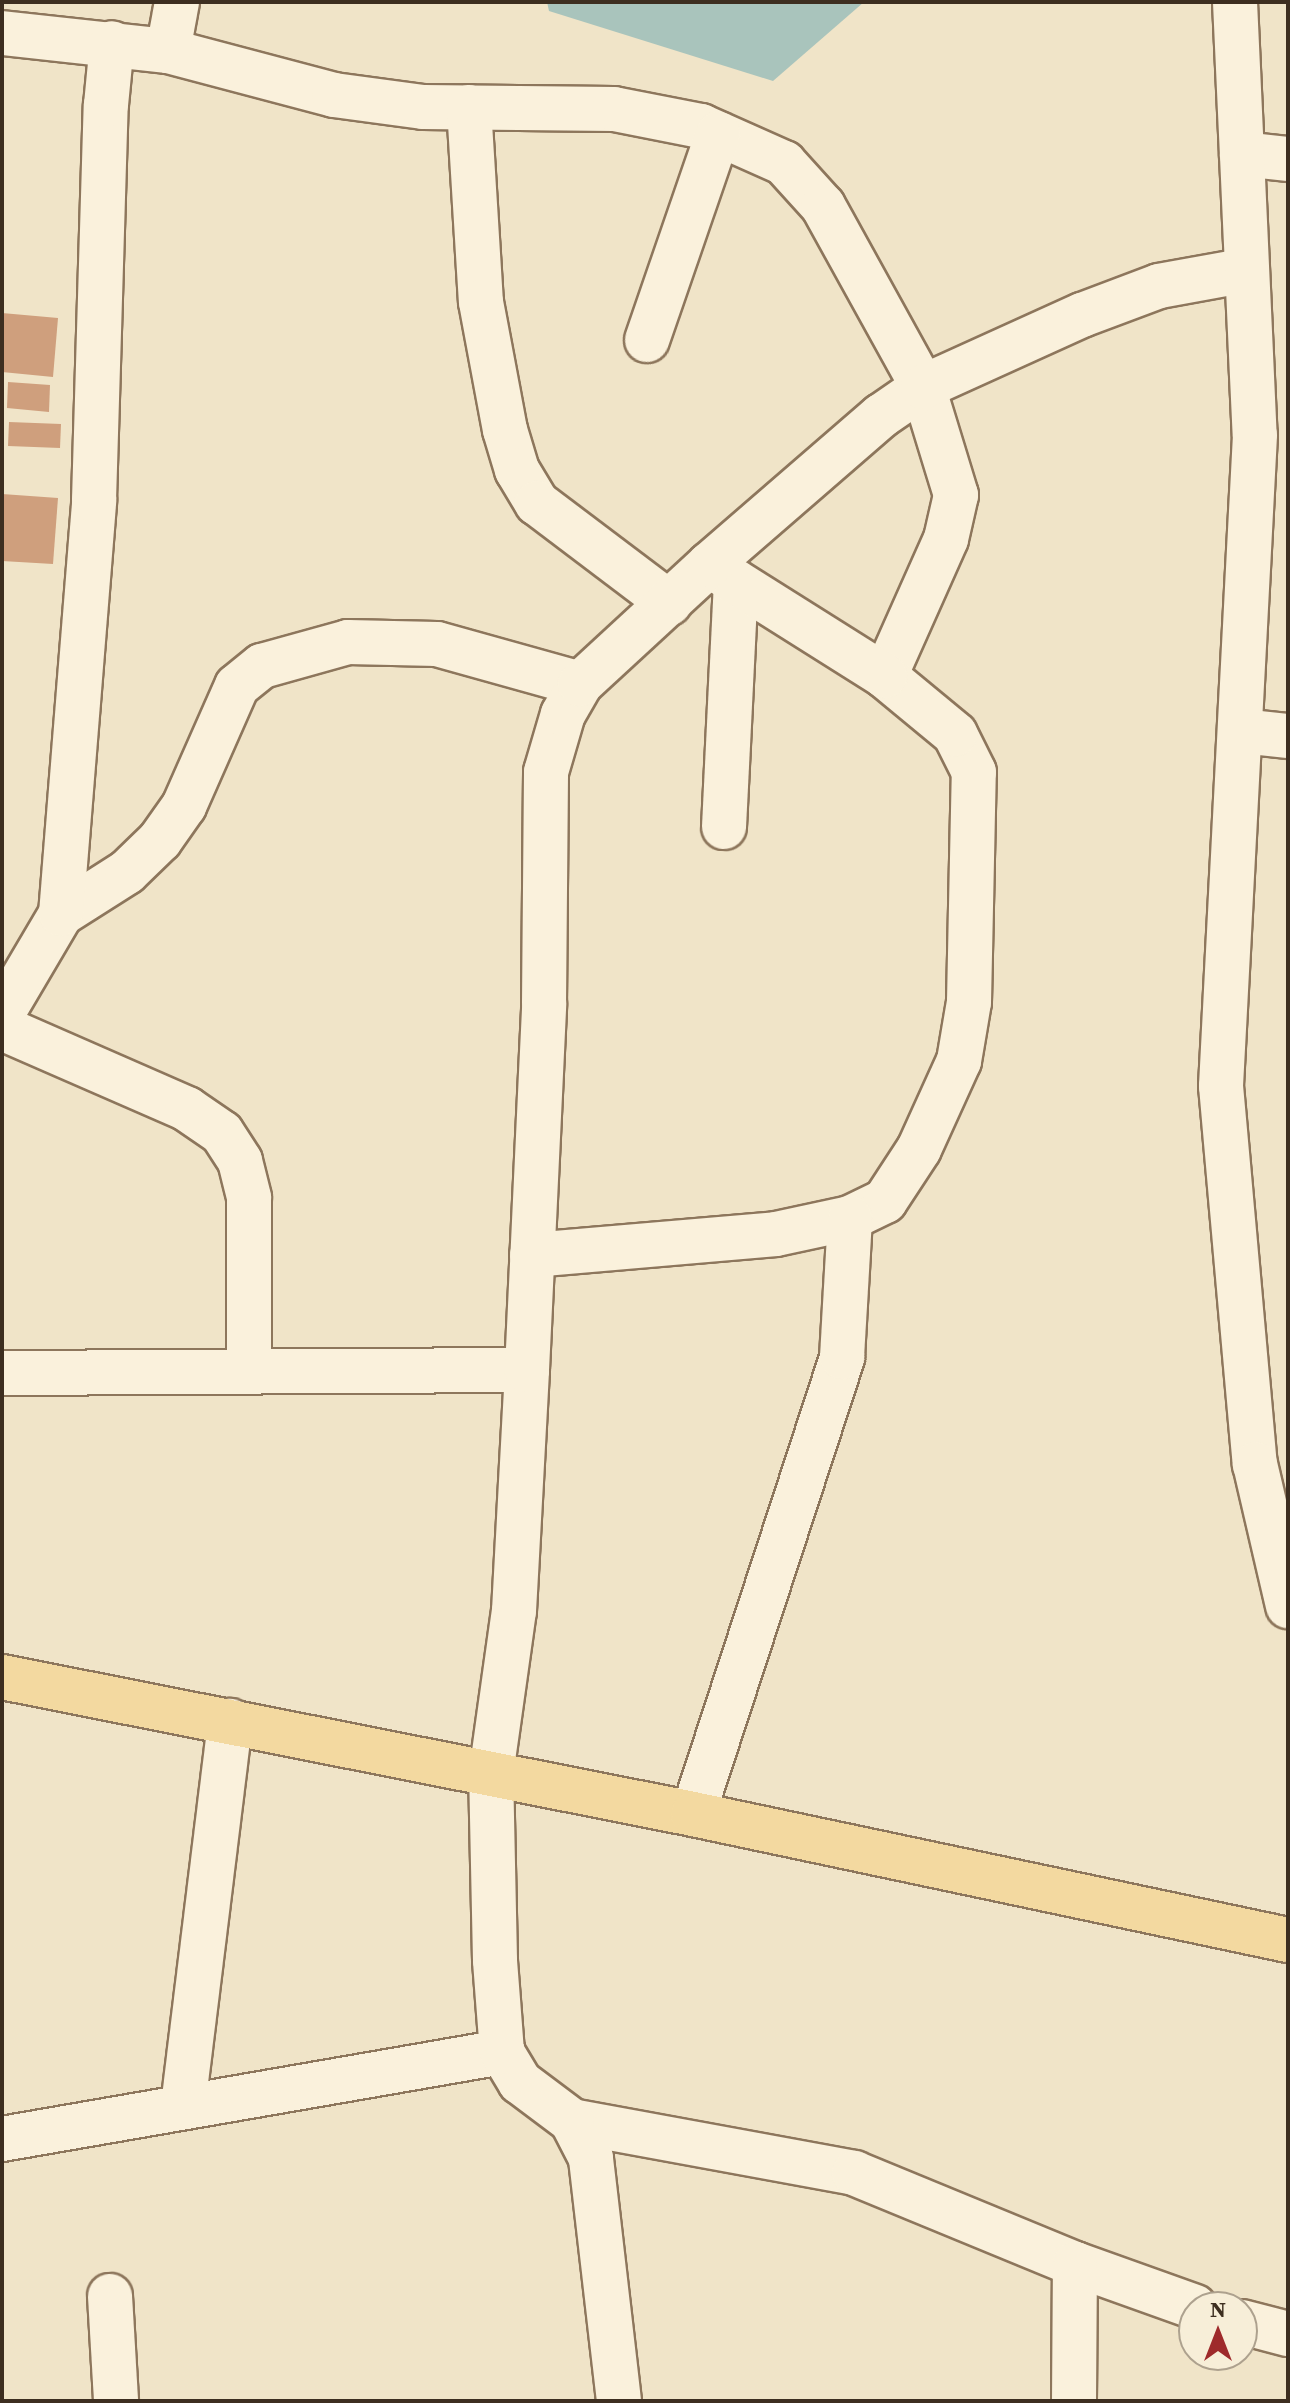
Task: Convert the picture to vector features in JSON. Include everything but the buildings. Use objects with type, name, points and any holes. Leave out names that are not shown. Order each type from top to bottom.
[{"type":"main road","points":[[2,1677],[693,1814],[1288,1940]]},
{"type":"street","points":[[168,51],[177,2]]},
{"type":"street","points":[[1235,2],[1255,435],[1221,1086],[1255,1464],[1281,1545],[1288,1606]]},
{"type":"street","points":[[2,33],[168,51],[334,95],[423,107],[614,109],[701,126],[784,163],[823,206],[923,387],[949,463],[956,495],[954,515],[885,676]]},
{"type":"street","points":[[2,1014],[61,914],[94,500],[105,120],[112,43]]},
{"type":"street","points":[[469,107],[481,302],[505,430],[517,470],[537,503],[669,603]]},
{"type":"street","points":[[647,340],[718,134]]},
{"type":"street","points":[[1242,154],[1288,159]]},
{"type":"street","points":[[619,2401],[591,2158],[572,2121],[520,2082],[502,2052],[495,1960],[491,1774],[514,1611],[544,1003],[546,772],[563,714],[580,684],[669,603],[723,573],[869,426],[923,387],[1082,315],[1159,286],[1247,270]]},
{"type":"street","points":[[532,1255],[776,1234],[850,1218],[885,1201],[919,1149],[959,1061],[969,1002],[974,772],[955,734],[885,676],[723,573]]},
{"type":"street","points":[[723,573],[724,827]]},
{"type":"street","points":[[61,914],[127,872],[160,840],[184,806],[237,686],[262,666],[348,642],[437,644],[580,684]]},
{"type":"street","points":[[1241,731],[1288,736]]},
{"type":"street","points":[[2,1028],[187,1109],[222,1133],[240,1161],[249,1198],[249,1372]]},
{"type":"street","points":[[693,1814],[842,1357],[850,1218]]},
{"type":"street","points":[[2,1373],[527,1370]]},
{"type":"street","points":[[183,2106],[230,1721]]},
{"type":"street","points":[[2,2139],[502,2052]]},
{"type":"street","points":[[572,2121],[854,2173],[1075,2264],[1178,2301]]},
{"type":"street","points":[[1074,2401],[1075,2264]]},
{"type":"street","points":[[110,2296],[116,2401]]},
{"type":"street","points":[[1258,2326],[1288,2334]]},
{"type":"water","points":[[547,2],[864,2],[773,81],[549,11]]}]
